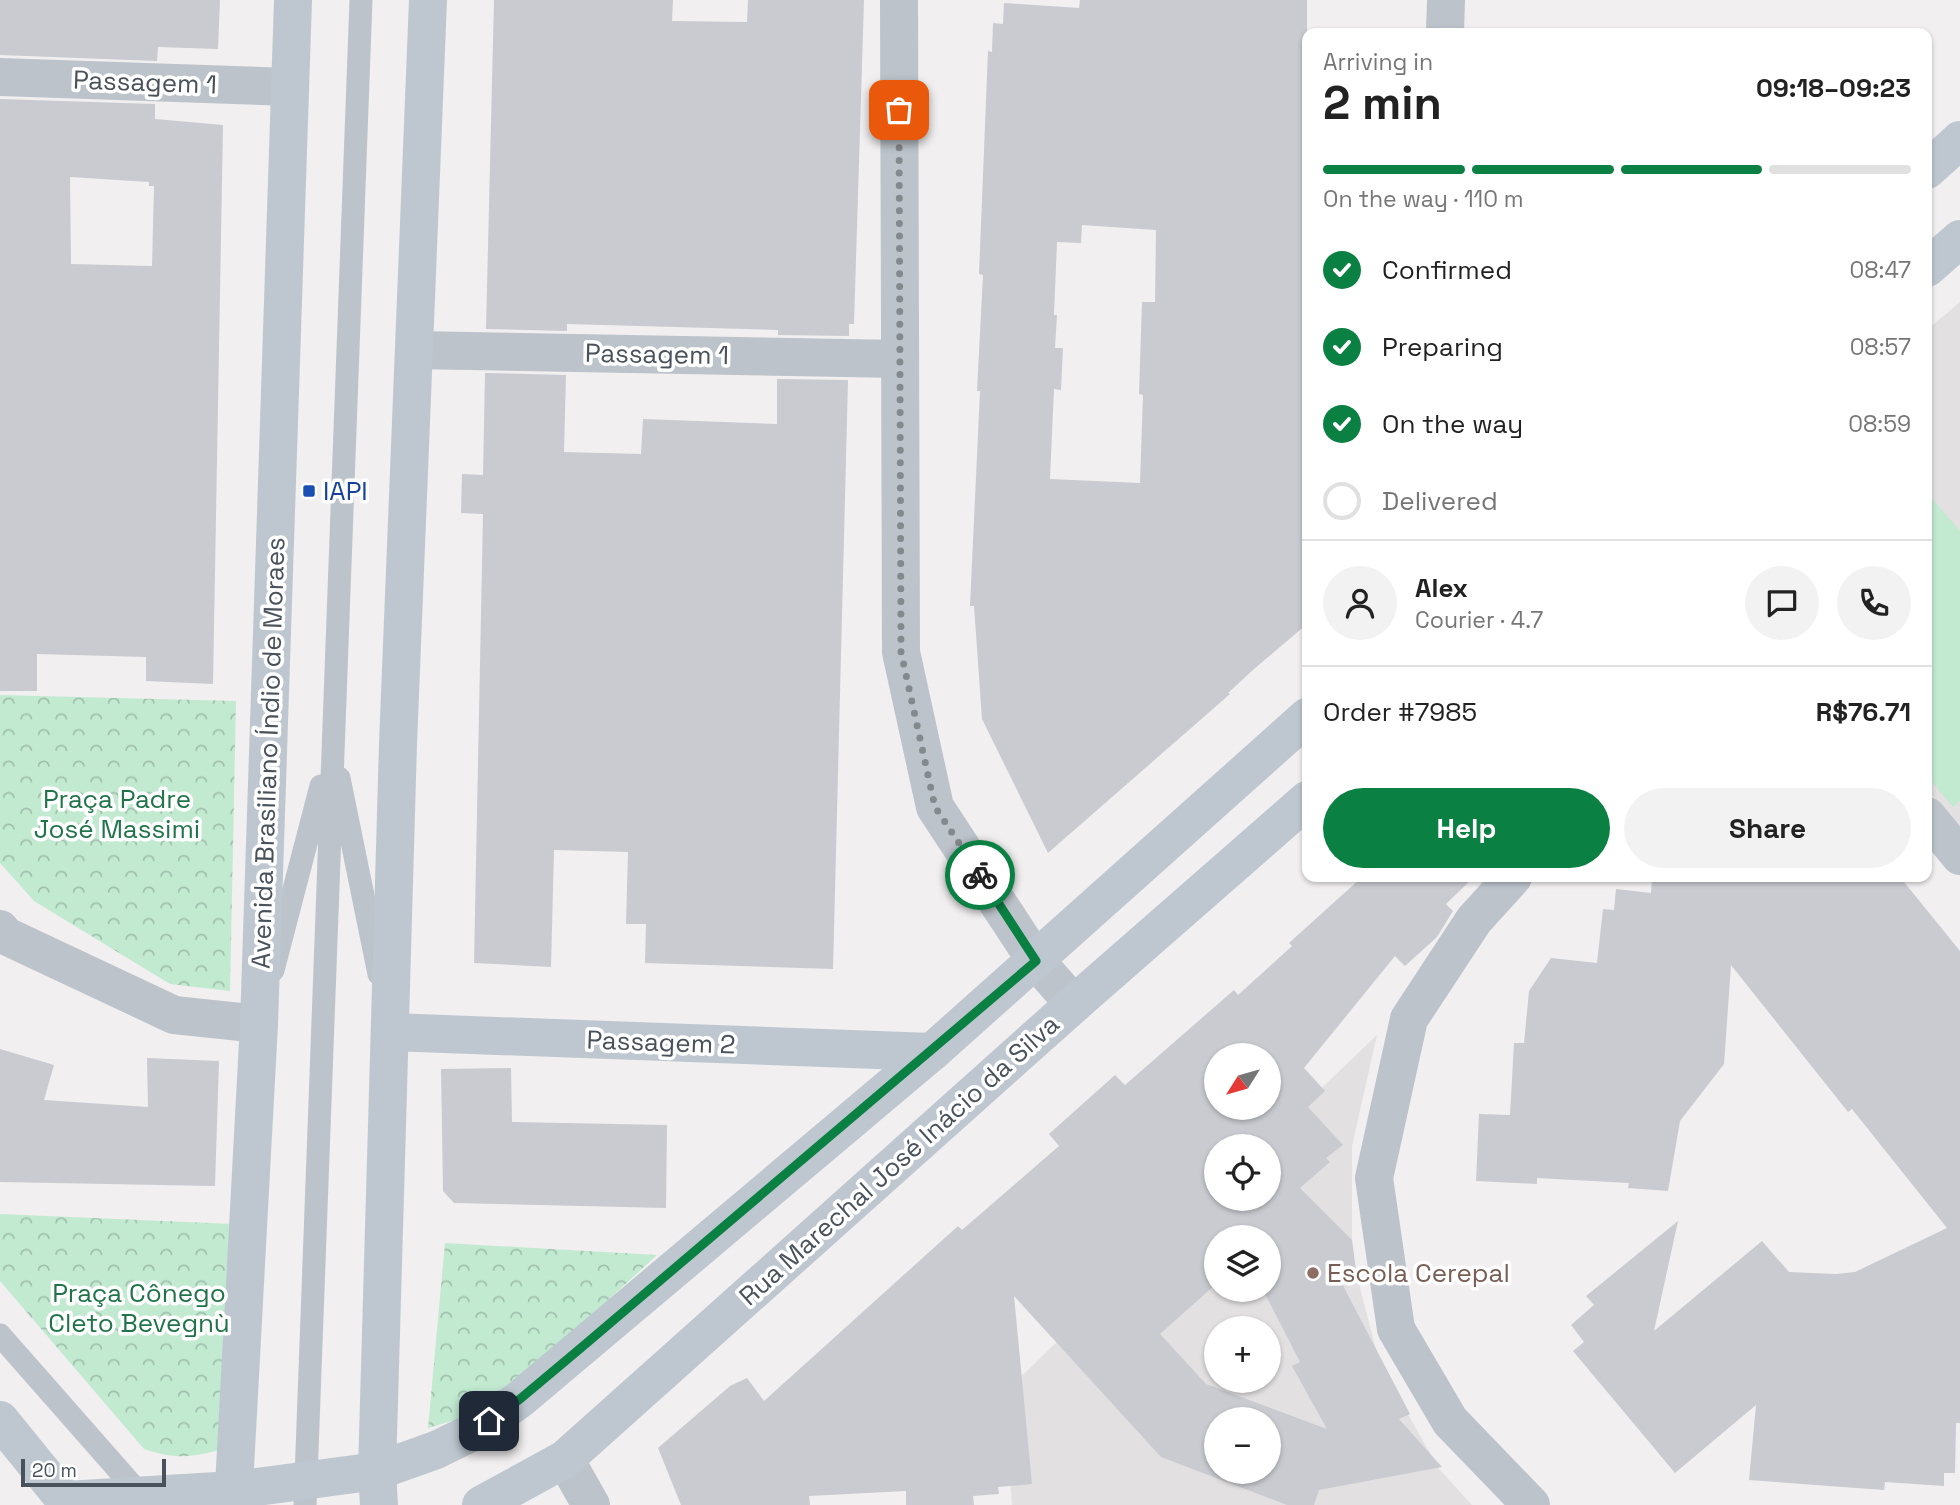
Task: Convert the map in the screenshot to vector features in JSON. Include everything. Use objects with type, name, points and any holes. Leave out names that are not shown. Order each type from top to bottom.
[{"type":"main road","name":"Avenida Brasiliano Índio de Moraes","points":[[234,1498],[259,1024],[293,0]]},
{"type":"main road","points":[[378,1488],[398,744],[428,0]]},
{"type":"main road","points":[[1932,165],[1960,140]]},
{"type":"main road","points":[[1932,264],[1960,239]]},
{"type":"main road","points":[[0,1420],[65,1503],[234,1498],[378,1488],[436,1450],[474,1432],[520,1399],[932,1052],[1302,722]]},
{"type":"main road","name":"Rua Marechal José Inácio da Silva","points":[[481,1505],[565,1459],[1074,1004],[1302,804]]},
{"type":"main road","name":"Passagem 2","points":[[391,1032],[932,1052]]},
{"type":"street","points":[[899,0],[901,652],[935,807],[1036,961],[1074,1004]]},
{"type":"street","points":[[1445,28],[1446,0]]},
{"type":"street","name":"Passagem 1","points":[[0,76],[290,87]]},
{"type":"street","name":"Passagem 1","points":[[414,350],[900,359]]},
{"type":"street","points":[[1932,822],[1960,856]]},
{"type":"street","points":[[1508,882],[1474,920],[1409,1019],[1374,1178],[1396,1329],[1450,1421],[1531,1505]]},
{"type":"street","points":[[0,929],[6,936],[174,1015],[259,1024]]},
{"type":"street","points":[[565,1459],[591,1505]]},
{"type":"lane","points":[[305,1494],[361,0]]},
{"type":"lane","points":[[259,1024],[332,742]]},
{"type":"lane","points":[[332,742],[391,1032]]},
{"type":"lane","points":[[0,1335],[146,1501]]},
{"type":"shaded area","points":[[1960,302],[1960,828],[1932,795],[1932,326]]},
{"type":"shaded area","name":"Escola Cerepal","points":[[1377,1035],[1352,1146],[1352,1257],[1380,1365],[1439,1469],[1472,1505],[1012,1505],[1004,1393],[1204,1201],[1204,1211],[1281,1211],[1281,1134],[1274,1134]]},
{"type":"green space","points":[[1932,498],[1960,531],[1960,801],[1953,807],[1932,782]]},
{"type":"green space","name":"Praça Padre José Massimi","points":[[0,695],[236,701],[230,991],[170,984],[34,901],[0,863]]},
{"type":"green space","name":"Praça Cônego Cleto Bevegnù","points":[[0,1214],[233,1224],[219,1450],[181,1456],[144,1449],[0,1281]]},
{"type":"green space","points":[[445,1243],[657,1255],[533,1369],[469,1416],[428,1428]]},
{"type":"building","points":[[0,0],[220,0],[218,49],[158,47],[157,61],[0,55]]},
{"type":"building","points":[[494,0],[673,0],[672,21],[747,22],[748,0],[864,0],[854,324],[849,324],[849,336],[778,335],[778,330],[567,324],[567,331],[486,329]]},
{"type":"building","points":[[1080,0],[1307,0],[1307,28],[1302,28],[1302,628],[1048,853],[982,719],[974,606],[970,606],[980,391],[977,391],[983,275],[979,274],[988,51],[992,52],[993,23],[1003,24],[1004,3],[1079,8]],"holes":[[[1082,225],[1156,230],[1155,302],[1142,302],[1140,483],[1050,479],[1054,389],[1061,390],[1063,348],[1055,348],[1057,242],[1081,243]]]},
{"type":"building","points":[[0,99],[155,104],[155,119],[223,125],[213,684],[146,681],[146,657],[37,654],[37,691],[0,691]],"holes":[[[70,177],[149,182],[149,186],[154,186],[152,266],[71,264]]]},
{"type":"building","points":[[485,373],[566,375],[564,452],[641,454],[643,419],[777,424],[777,379],[848,380],[833,969],[645,963],[646,924],[626,924],[628,852],[554,850],[551,967],[474,963],[483,514],[461,513],[462,474],[483,475]]},
{"type":"building","points":[[1356,882],[1469,882],[1446,904],[1453,911],[1437,937],[1405,966],[1395,956],[1304,1068],[1325,1091],[1308,1107],[1343,1145],[1326,1158],[1330,1162],[1300,1188],[1352,1240],[1356,1270],[1339,1278],[1410,1414],[1399,1419],[1442,1467],[1319,1490],[1314,1505],[1287,1505],[1232,1484],[1281,1484],[1281,1412],[1327,1429],[1292,1366],[1300,1362],[1281,1325],[1281,1316],[1276,1316],[1269,1302],[1281,1302],[1281,1225],[1204,1225],[1204,1295],[1160,1334],[1204,1382],[1204,1393],[1230,1393],[1268,1407],[1204,1407],[1204,1473],[1161,1457],[1014,1296],[1032,1484],[998,1487],[999,1494],[973,1496],[974,1505],[906,1505],[906,1491],[809,1496],[810,1505],[681,1505],[658,1448],[730,1386],[747,1378],[764,1401],[958,1226],[962,1230],[1059,1146],[1049,1134],[1115,1075],[1125,1085],[1234,990],[1238,995],[1292,946],[1289,943]]},
{"type":"building","points":[[1652,882],[1904,882],[1960,951],[1960,1423],[1956,1423],[1955,1473],[1944,1473],[1944,1486],[1885,1482],[1884,1490],[1749,1480],[1756,1405],[1675,1473],[1573,1351],[1584,1342],[1571,1325],[1594,1305],[1586,1296],[1678,1221],[1654,1331],[1762,1241],[1789,1272],[1836,1274],[1855,1272],[1947,1228],[1852,1109],[1848,1112],[1731,965],[1724,1064],[1680,1121],[1668,1191],[1628,1188],[1629,1183],[1537,1178],[1537,1184],[1476,1181],[1479,1114],[1510,1115],[1514,1043],[1524,1043],[1529,991],[1551,958],[1597,963],[1603,909],[1614,910],[1616,889],[1651,893]]},
{"type":"building","points":[[0,1049],[54,1065],[44,1100],[148,1107],[147,1058],[219,1061],[215,1186],[0,1182]]},
{"type":"building","points":[[511,1068],[512,1122],[667,1125],[666,1208],[454,1203],[443,1191],[441,1069]]},
{"type":"way so far","points":[[899,110],[901,652],[935,807],[980,875]]},
{"type":"place","name":"IAPI","points":[[309,491]]},
{"type":"place","name":"Escola Cerepal","points":[[1313,1273]]},
{"type":"route","points":[[489,1421],[582,1347],[1036,961],[980,875]]}]
